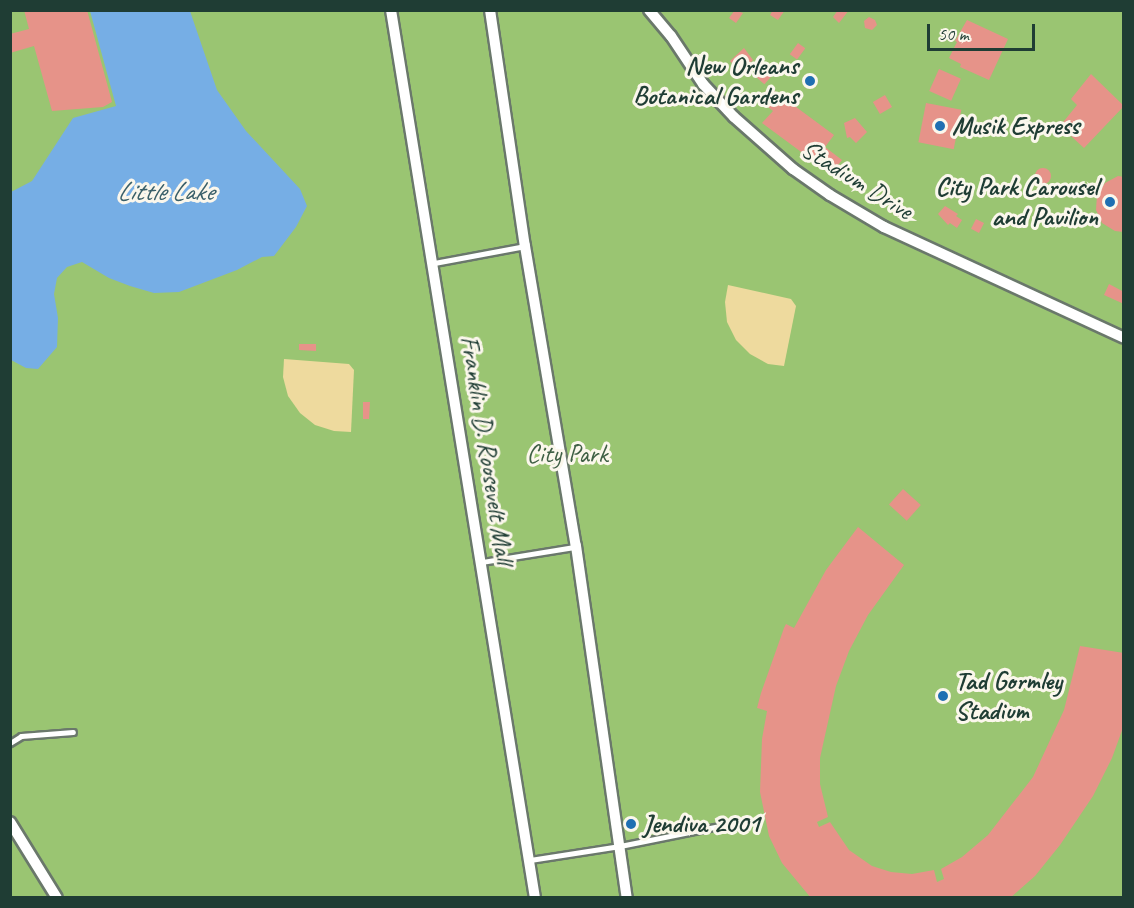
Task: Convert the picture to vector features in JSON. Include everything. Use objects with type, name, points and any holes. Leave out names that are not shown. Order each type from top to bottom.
[{"type":"street","name":"Franklin D. Roosevelt Mall","points":[[391,10],[434,263],[535,897]]},
{"type":"street","points":[[490,10],[525,246],[576,546],[627,897]]},
{"type":"street","name":"Stadium Drive","points":[[649,10],[672,36],[703,84],[734,117],[793,169],[830,195],[884,227],[1124,338]]},
{"type":"street","points":[[10,822],[57,897]]},
{"type":"lane","points":[[434,263],[525,246]]},
{"type":"lane","points":[[482,562],[576,546]]},
{"type":"lane","points":[[10,743],[21,736],[73,732]]},
{"type":"lane","points":[[530,860],[620,846],[739,822]]},
{"type":"green space","name":"City Park","points":[[10,11],[1123,11],[1123,897],[10,897]]},
{"type":"sand","points":[[728,285],[791,299],[796,306],[784,366],[768,364],[750,354],[736,340],[727,322],[725,302]]},
{"type":"sand","points":[[284,359],[349,364],[354,370],[351,432],[334,431],[315,425],[300,413],[288,396],[283,377]]},
{"type":"water","name":"Little Lake","points":[[90,11],[190,11],[217,90],[246,131],[300,189],[307,206],[296,227],[274,256],[262,257],[237,270],[179,292],[154,293],[130,286],[109,278],[82,262],[67,267],[57,278],[54,294],[58,318],[57,347],[38,369],[26,368],[11,360],[11,192],[32,181],[73,118],[116,106]]},
{"type":"building","points":[[24,10],[87,10],[112,102],[103,107],[52,111],[34,46],[10,53],[10,34],[29,29]]},
{"type":"building","points":[[735,10],[743,13],[736,23],[729,18]]},
{"type":"building","points":[[773,10],[785,10],[778,20],[770,15]]},
{"type":"building","points":[[838,10],[849,10],[839,23],[833,17]]},
{"type":"building","points":[[869,17],[875,20],[877,25],[872,30],[865,28],[864,21]]},
{"type":"building","points":[[967,20],[1008,39],[989,80],[960,67],[961,64],[949,58],[957,42],[955,41]]},
{"type":"building","points":[[798,43],[805,48],[797,60],[790,54]]},
{"type":"building","points":[[744,48],[753,60],[740,73],[730,61]]},
{"type":"building","points":[[764,68],[772,75],[764,84],[756,77]]},
{"type":"building","points":[[939,69],[961,79],[951,101],[929,91]]},
{"type":"building","points":[[1091,74],[1124,106],[1084,148],[1060,126],[1077,105],[1071,99]]},
{"type":"building","points":[[769,87],[834,135],[825,147],[842,160],[831,174],[762,123],[773,111],[759,100]]},
{"type":"building","points":[[885,95],[892,107],[880,114],[873,102]]},
{"type":"building","name":"Musik Express","points":[[926,103],[961,110],[954,149],[918,142]]},
{"type":"building","points":[[855,118],[867,132],[856,143],[850,137],[847,138],[844,123]]},
{"type":"building","points":[[1043,168],[1049,170],[1051,176],[1049,182],[1043,184],[1037,182],[1035,176],[1037,170]]},
{"type":"building","name":"City Park Carousel and Pavilion","points":[[1118,176],[1124,177],[1124,232],[1115,231],[1102,223],[1096,210],[1097,195],[1105,183]]},
{"type":"building","points":[[945,206],[958,214],[956,216],[962,220],[957,228],[950,223],[948,225],[938,214]]},
{"type":"building","points":[[976,219],[984,223],[979,233],[971,229]]},
{"type":"building","points":[[1109,284],[1124,292],[1124,304],[1104,295]]},
{"type":"building","points":[[299,344],[316,344],[316,351],[299,350]]},
{"type":"building","points":[[363,402],[370,402],[369,419],[363,419]]},
{"type":"building","points":[[903,489],[921,505],[907,521],[889,505]]},
{"type":"building","points":[[858,527],[904,565],[868,615],[849,651],[836,686],[820,758],[820,784],[828,817],[817,822],[819,827],[830,822],[849,850],[872,866],[891,872],[912,874],[934,870],[937,882],[944,879],[941,869],[962,857],[988,835],[1033,777],[1064,710],[1080,646],[1124,653],[1124,725],[1112,758],[1093,796],[1060,845],[1035,876],[1010,898],[811,898],[782,863],[769,836],[760,792],[762,739],[767,711],[757,708],[761,693],[786,624],[794,628],[826,570]]},
{"type":"place","name":"New Orleans Botanical Gardens","points":[[810,81]]},
{"type":"place","name":"Musik Express","points":[[940,126]]},
{"type":"place","name":"City Park Carousel and Pavilion","points":[[1110,202]]},
{"type":"place","name":"Tad Gormley Stadium","points":[[943,696]]},
{"type":"place","name":"Jendiva 2001","points":[[631,824]]}]
